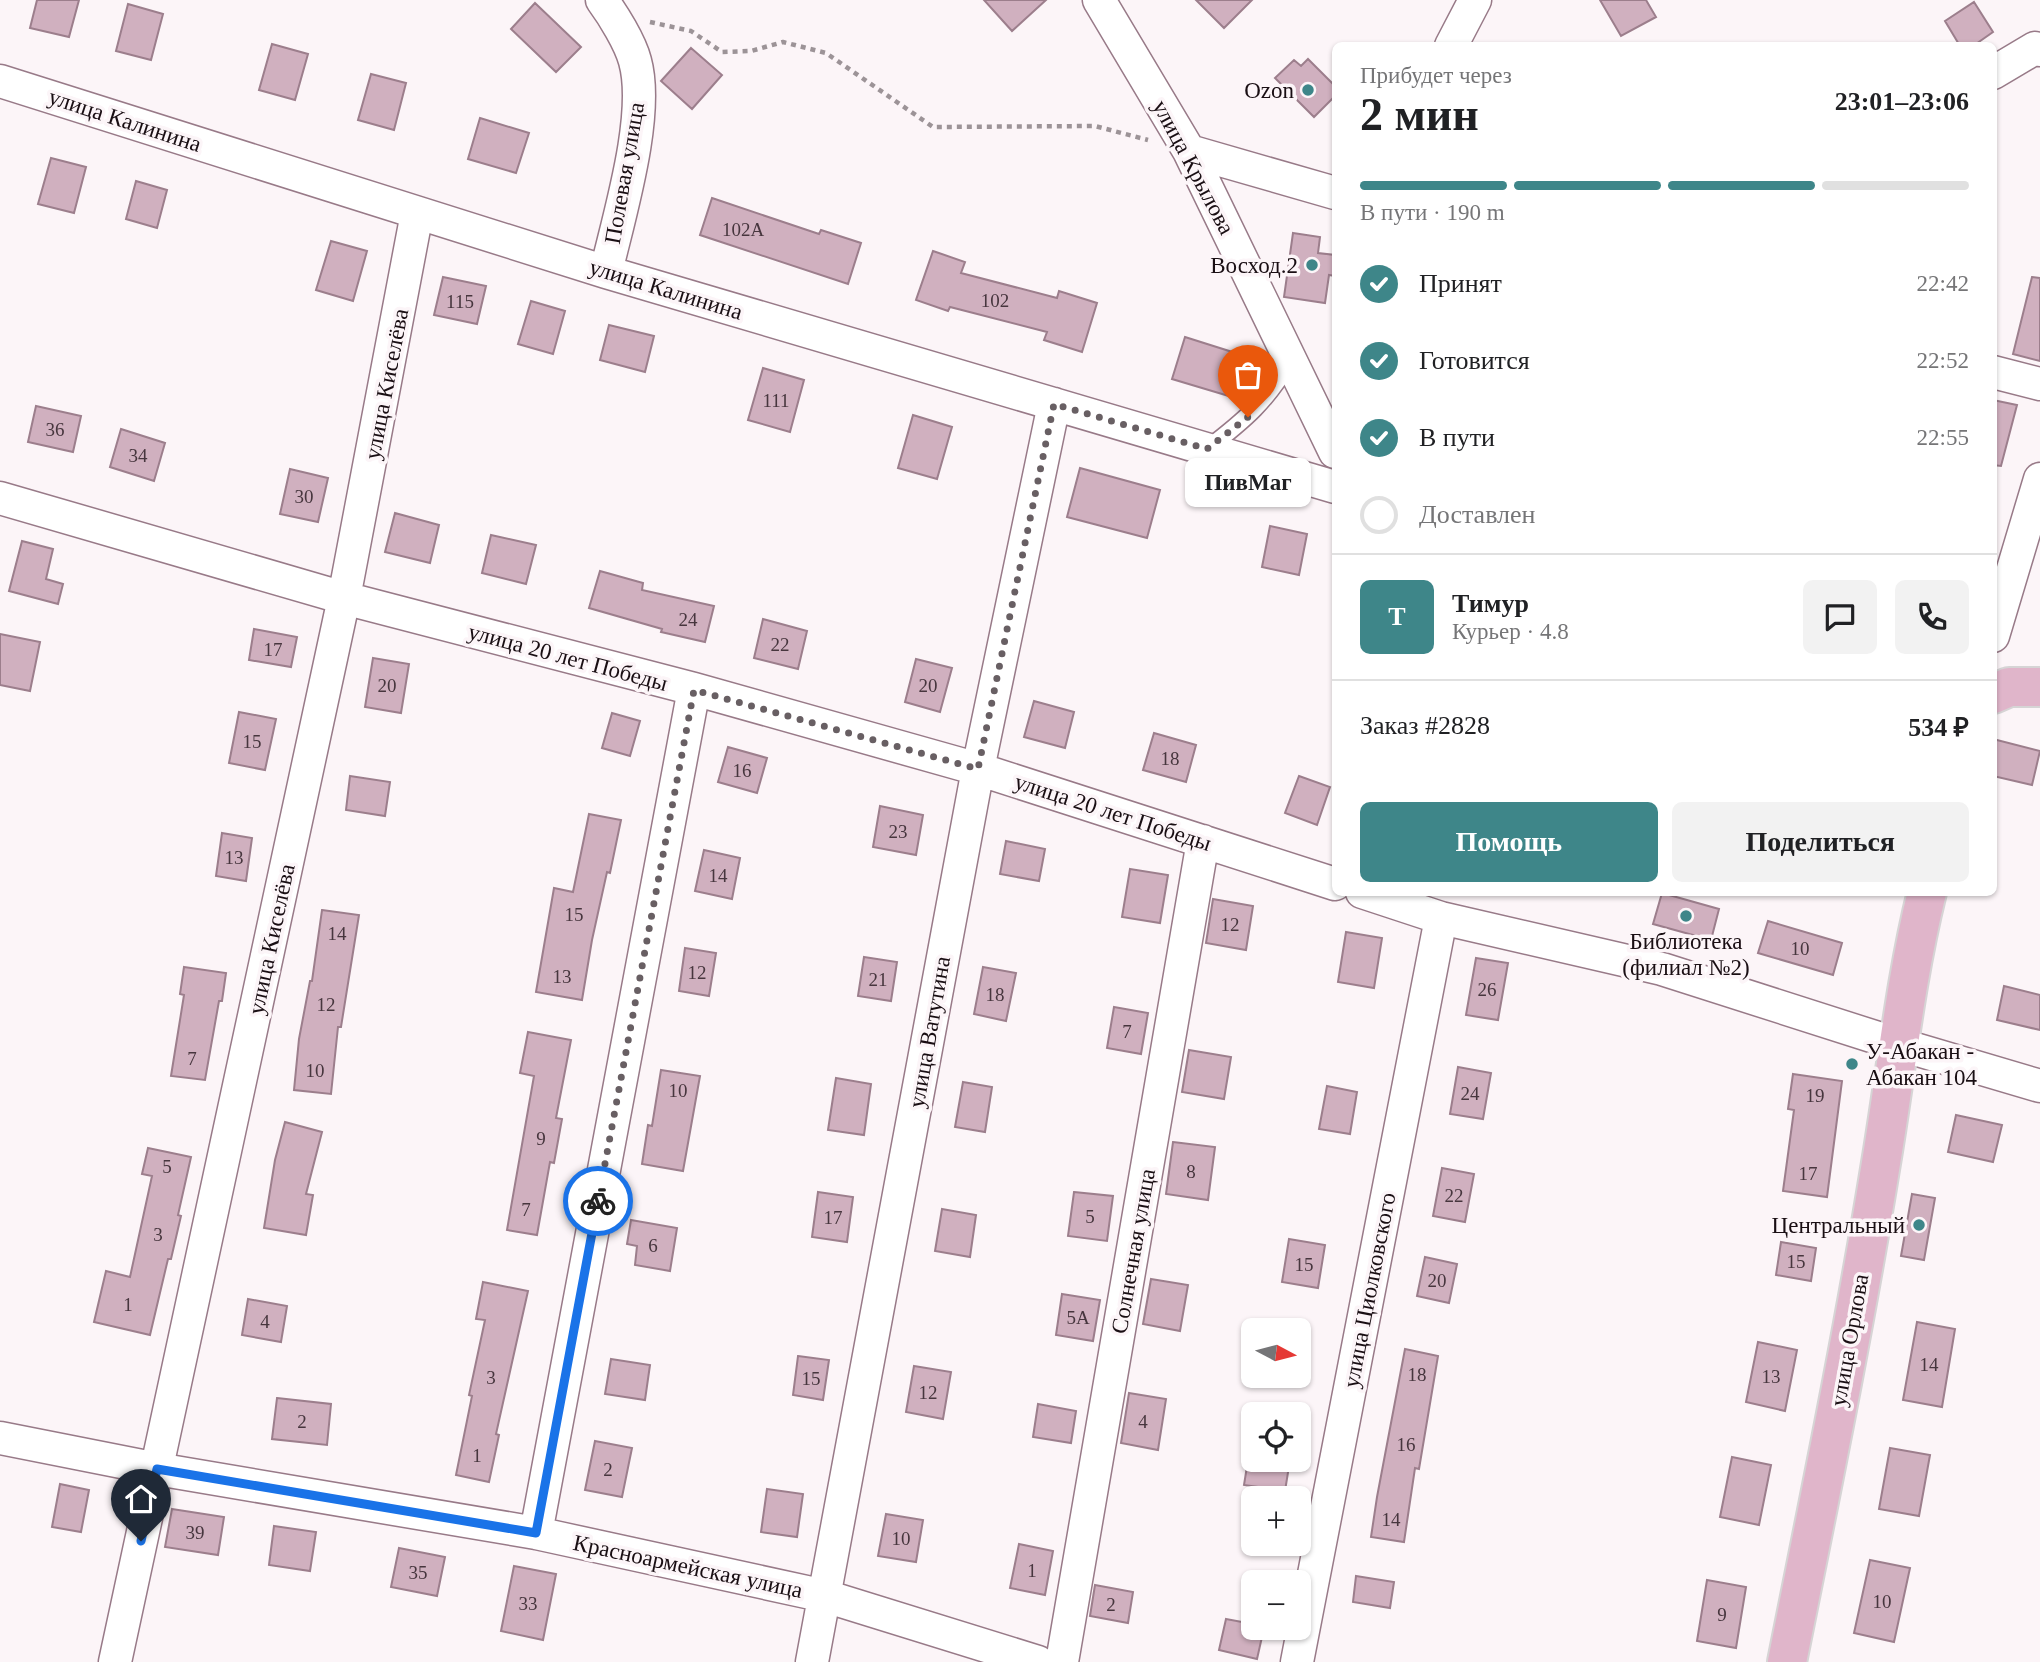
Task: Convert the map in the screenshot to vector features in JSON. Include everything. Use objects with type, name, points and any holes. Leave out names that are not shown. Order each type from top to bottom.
[{"type":"main road","points":[[1997,692],[2009,687],[2037,686]]},
{"type":"main road","name":"улица Орлова","points":[[1787,1662],[1821,1494],[1926,896]]},
{"type":"street","name":"улица Крылова","points":[[1099,0],[1189,151],[1332,446]]},
{"type":"street","points":[[1453,42],[1475,0]]},
{"type":"street","name":"Полевая улица","points":[[606,272],[633,153],[639,94],[635,60],[607,6]]},
{"type":"street","points":[[1997,71],[2035,48],[2040,50]]},
{"type":"street","name":"улица Калинина","points":[[0,81],[606,272],[1332,486]]},
{"type":"street","points":[[1189,151],[1332,192]]},
{"type":"street","name":"улица Киселёва","points":[[115,1662],[344,598],[417,214]]},
{"type":"street","points":[[1997,373],[2040,384]]},
{"type":"street","name":"улица Ватутина","points":[[812,1662],[978,769],[1054,404]]},
{"type":"street","points":[[1997,623],[2040,479]]},
{"type":"street","name":"улица 20 лет Победы","points":[[0,498],[344,598],[694,690],[978,769],[1332,883]]},
{"type":"street","points":[[1997,674],[2037,686]]},
{"type":"street","points":[[536,1533],[694,690]]},
{"type":"street","name":"Солнечная улица","points":[[1062,1662],[1203,841]]},
{"type":"street","points":[[1374,896],[1441,918],[1662,969],[2040,1086]]},
{"type":"street","name":"улица Циолковского","points":[[1297,1662],[1441,918]]},
{"type":"street","name":"Красноармейская улица","points":[[0,1438],[157,1469],[536,1533],[825,1596],[1038,1662]]},
{"type":"lane","points":[[1207,449],[1248,417],[1265,399],[1291,360]]},
{"type":"path","points":[[607,6],[691,31],[722,52],[751,51],[783,42],[826,52],[933,127],[1095,126],[1189,151]]},
{"type":"building","points":[[37,0],[79,0],[69,37],[30,28]]},
{"type":"building","points":[[984,0],[1046,0],[1012,31]]},
{"type":"building","points":[[1196,0],[1252,0],[1224,28]]},
{"type":"building","points":[[1600,0],[1646,0],[1656,17],[1621,36]]},
{"type":"building","points":[[1974,2],[1993,32],[1979,42],[1958,42],[1945,21]]},
{"type":"building","points":[[535,3],[581,47],[556,72],[511,29]]},
{"type":"building","points":[[128,4],[163,14],[151,60],[116,51]]},
{"type":"building","points":[[272,44],[308,54],[295,100],[259,90]]},
{"type":"building","points":[[691,48],[722,75],[692,109],[661,81]]},
{"type":"building","points":[[1308,59],[1332,83],[1332,99],[1314,117],[1275,78],[1294,60],[1301,66]]},
{"type":"building","points":[[371,74],[406,83],[394,130],[358,120]]},
{"type":"building","points":[[480,118],[529,133],[516,173],[468,159]]},
{"type":"building","points":[[51,158],[86,167],[74,213],[38,204]]},
{"type":"building","points":[[136,181],[167,190],[157,228],[126,219]]},
{"type":"building","points":[[712,198],[819,234],[821,230],[861,243],[848,284],[700,235]]},
{"type":"building","name":"Восход.2","points":[[1293,233],[1320,237],[1318,253],[1332,255],[1332,276],[1329,275],[1325,303],[1284,297]]},
{"type":"building","points":[[331,241],[367,251],[353,301],[316,290]]},
{"type":"building","points":[[933,251],[965,262],[961,273],[1057,298],[1059,291],[1097,303],[1082,352],[1044,340],[1047,332],[950,307],[948,311],[916,300]]},
{"type":"building","points":[[443,277],[486,286],[477,324],[434,315]]},
{"type":"building","points":[[2032,277],[2040,278],[2040,361],[2013,354]]},
{"type":"building","points":[[531,301],[565,311],[553,354],[518,344]]},
{"type":"building","points":[[609,325],[654,336],[645,372],[600,360]]},
{"type":"building","points":[[1185,337],[1245,356],[1232,397],[1172,379]]},
{"type":"building","points":[[763,368],[804,380],[790,432],[748,420]]},
{"type":"building","points":[[1997,401],[2017,405],[2001,466],[1997,466]]},
{"type":"building","points":[[36,406],[81,416],[73,452],[28,442]]},
{"type":"building","points":[[913,415],[952,427],[937,479],[898,468]]},
{"type":"building","points":[[121,429],[165,443],[154,481],[110,467]]},
{"type":"building","points":[[1080,468],[1160,490],[1147,538],[1067,517]]},
{"type":"building","points":[[290,469],[328,478],[318,522],[280,514]]},
{"type":"building","points":[[395,513],[439,525],[430,563],[385,552]]},
{"type":"building","points":[[1270,526],[1307,534],[1299,575],[1262,567]]},
{"type":"building","points":[[491,535],[536,545],[526,584],[482,573]]},
{"type":"building","points":[[22,541],[53,549],[46,579],[63,584],[58,604],[9,591]]},
{"type":"building","points":[[600,571],[643,583],[642,590],[714,606],[705,642],[661,632],[662,629],[589,608]]},
{"type":"building","points":[[763,619],[807,631],[798,669],[754,658]]},
{"type":"building","points":[[254,629],[297,637],[291,667],[249,660]]},
{"type":"building","points":[[0,634],[40,642],[30,691],[0,685]]},
{"type":"building","points":[[373,658],[409,664],[401,713],[365,707]]},
{"type":"building","points":[[916,659],[952,668],[940,712],[905,702]]},
{"type":"building","points":[[1034,701],[1074,712],[1065,748],[1024,737]]},
{"type":"building","points":[[239,712],[276,719],[265,770],[229,763]]},
{"type":"building","points":[[612,713],[640,721],[630,756],[602,748]]},
{"type":"building","points":[[1154,733],[1196,745],[1186,782],[1143,770]]},
{"type":"building","points":[[1997,740],[2040,751],[2032,785],[1997,777]]},
{"type":"building","points":[[728,747],[767,758],[757,793],[718,782]]},
{"type":"building","points":[[350,776],[390,782],[385,816],[346,810]]},
{"type":"building","points":[[1299,776],[1330,787],[1317,825],[1285,813]]},
{"type":"building","points":[[880,806],[923,815],[916,855],[873,847]]},
{"type":"building","points":[[589,814],[621,820],[592,940],[582,1000],[536,992],[554,888],[573,892]]},
{"type":"building","points":[[222,833],[252,838],[246,881],[216,876]]},
{"type":"building","points":[[1006,841],[1045,849],[1039,881],[1000,874]]},
{"type":"building","points":[[704,850],[740,858],[732,899],[695,891]]},
{"type":"building","points":[[1130,869],[1168,875],[1160,923],[1122,917]]},
{"type":"building","name":"Библиотека (филиал №2)","points":[[1661,896],[1673,896],[1719,909],[1711,940],[1653,924]]},
{"type":"building","points":[[1213,899],[1253,906],[1246,950],[1206,943]]},
{"type":"building","points":[[322,910],[359,915],[341,1027],[338,1027],[331,1094],[294,1090],[299,1039],[312,981]]},
{"type":"building","points":[[1768,921],[1842,943],[1833,975],[1758,953]]},
{"type":"building","points":[[1346,932],[1382,938],[1374,988],[1338,982]]},
{"type":"building","points":[[685,948],[716,953],[709,996],[679,991]]},
{"type":"building","points":[[864,957],[897,962],[891,1001],[858,996]]},
{"type":"building","points":[[1476,958],[1508,963],[1498,1020],[1466,1015]]},
{"type":"building","points":[[184,967],[226,973],[205,1080],[171,1076],[184,995],[180,994]]},
{"type":"building","points":[[983,967],[1016,973],[1006,1021],[974,1014]]},
{"type":"building","points":[[2004,986],[2040,995],[2040,1030],[1997,1020]]},
{"type":"building","points":[[1114,1007],[1148,1013],[1141,1054],[1107,1048]]},
{"type":"building","points":[[528,1032],[571,1040],[556,1118],[562,1119],[554,1163],[550,1162],[537,1235],[507,1230],[534,1076],[520,1073]]},
{"type":"building","points":[[1189,1050],[1231,1057],[1224,1099],[1182,1092]]},
{"type":"building","points":[[1458,1067],[1491,1073],[1483,1119],[1450,1114]]},
{"type":"building","points":[[661,1070],[700,1076],[683,1171],[642,1164],[648,1125],[652,1126]]},
{"type":"building","points":[[1793,1074],[1842,1081],[1827,1197],[1783,1191],[1794,1110],[1788,1109]]},
{"type":"building","points":[[836,1078],[871,1084],[864,1135],[828,1130]]},
{"type":"building","points":[[963,1082],[992,1087],[985,1132],[955,1127]]},
{"type":"building","points":[[1327,1086],[1357,1092],[1350,1134],[1319,1129]]},
{"type":"building","points":[[1956,1115],[2002,1125],[1993,1162],[1948,1152]]},
{"type":"building","points":[[285,1122],[322,1132],[306,1194],[313,1195],[306,1235],[264,1228],[275,1160]]},
{"type":"building","points":[[1173,1142],[1215,1147],[1208,1200],[1166,1194]]},
{"type":"building","points":[[148,1148],[191,1157],[178,1215],[181,1216],[150,1335],[94,1322],[106,1271],[130,1277],[152,1176],[142,1174]]},
{"type":"building","points":[[1442,1168],[1474,1174],[1465,1222],[1433,1216]]},
{"type":"building","points":[[818,1192],[853,1197],[847,1242],[812,1237]]},
{"type":"building","points":[[1074,1192],[1113,1196],[1107,1241],[1068,1236]]},
{"type":"building","name":"Центральный","points":[[1912,1194],[1935,1198],[1924,1260],[1901,1256]]},
{"type":"building","points":[[942,1209],[976,1215],[970,1257],[935,1251]]},
{"type":"building","points":[[631,1220],[677,1228],[670,1271],[635,1265],[637,1246],[627,1244]]},
{"type":"building","points":[[1289,1239],[1325,1245],[1318,1288],[1282,1282]]},
{"type":"building","points":[[1781,1242],[1816,1248],[1811,1281],[1776,1275]]},
{"type":"building","points":[[1425,1257],[1457,1264],[1449,1303],[1417,1296]]},
{"type":"building","points":[[1151,1279],[1188,1285],[1180,1331],[1143,1324]]},
{"type":"building","points":[[483,1282],[528,1291],[496,1434],[499,1435],[489,1482],[456,1475],[485,1320],[476,1319]]},
{"type":"building","points":[[1062,1294],[1100,1300],[1093,1341],[1056,1335]]},
{"type":"building","points":[[248,1299],[287,1306],[281,1342],[242,1335]]},
{"type":"building","points":[[1917,1322],[1955,1329],[1942,1407],[1903,1400]]},
{"type":"building","points":[[1758,1342],[1797,1350],[1785,1411],[1746,1402]]},
{"type":"building","points":[[1405,1349],[1438,1356],[1419,1469],[1415,1468],[1404,1542],[1371,1537]]},
{"type":"building","points":[[798,1356],[829,1360],[823,1400],[793,1395]]},
{"type":"building","points":[[611,1359],[650,1365],[645,1400],[605,1394]]},
{"type":"building","points":[[914,1366],[951,1372],[943,1419],[906,1412]]},
{"type":"building","points":[[1129,1393],[1166,1399],[1158,1450],[1121,1443]]},
{"type":"building","points":[[277,1398],[331,1404],[327,1445],[272,1439]]},
{"type":"building","points":[[1038,1404],[1076,1411],[1071,1443],[1033,1437]]},
{"type":"building","points":[[595,1441],[632,1448],[622,1497],[585,1490]]},
{"type":"building","points":[[1890,1448],[1930,1455],[1919,1516],[1879,1509]]},
{"type":"building","points":[[1732,1457],[1771,1465],[1759,1525],[1720,1517]]},
{"type":"building","points":[[1246,1472],[1288,1472],[1286,1486],[1244,1485]]},
{"type":"building","points":[[60,1484],[89,1490],[81,1532],[52,1527]]},
{"type":"building","points":[[767,1489],[803,1494],[797,1537],[761,1532]]},
{"type":"building","points":[[172,1509],[224,1517],[218,1555],[165,1547]]},
{"type":"building","points":[[886,1514],[923,1520],[916,1562],[878,1556]]},
{"type":"building","points":[[274,1526],[316,1532],[310,1571],[269,1565]]},
{"type":"building","points":[[1019,1544],[1053,1551],[1045,1595],[1010,1588]]},
{"type":"building","points":[[399,1548],[445,1557],[437,1596],[391,1587]]},
{"type":"building","points":[[1870,1560],[1910,1568],[1894,1642],[1854,1633]]},
{"type":"building","points":[[514,1566],[556,1574],[543,1640],[501,1631]]},
{"type":"building","points":[[1356,1576],[1394,1582],[1390,1608],[1353,1602]]},
{"type":"building","points":[[1707,1580],[1746,1587],[1736,1648],[1697,1641]]},
{"type":"building","points":[[1095,1585],[1133,1592],[1128,1623],[1090,1616]]},
{"type":"building","points":[[1226,1619],[1241,1622],[1241,1640],[1261,1640],[1257,1659],[1219,1650]]},
{"type":"way so far","points":[[598,1201],[694,690],[978,769],[1054,404],[1207,449],[1248,417]]},
{"type":"place","name":"Ozon","points":[[1308,90]]},
{"type":"place","name":"Восход.2","points":[[1312,265]]},
{"type":"place","name":"ПивМаг","points":[[1248,417]]},
{"type":"place","name":"Библиотека (филиал №2)","points":[[1686,916]]},
{"type":"place","name":"У-Абакан - Абакан 104","points":[[1852,1064]]},
{"type":"place","name":"Центральный","points":[[1919,1225]]},
{"type":"route","points":[[141,1541],[157,1469],[536,1533],[598,1201]]}]
